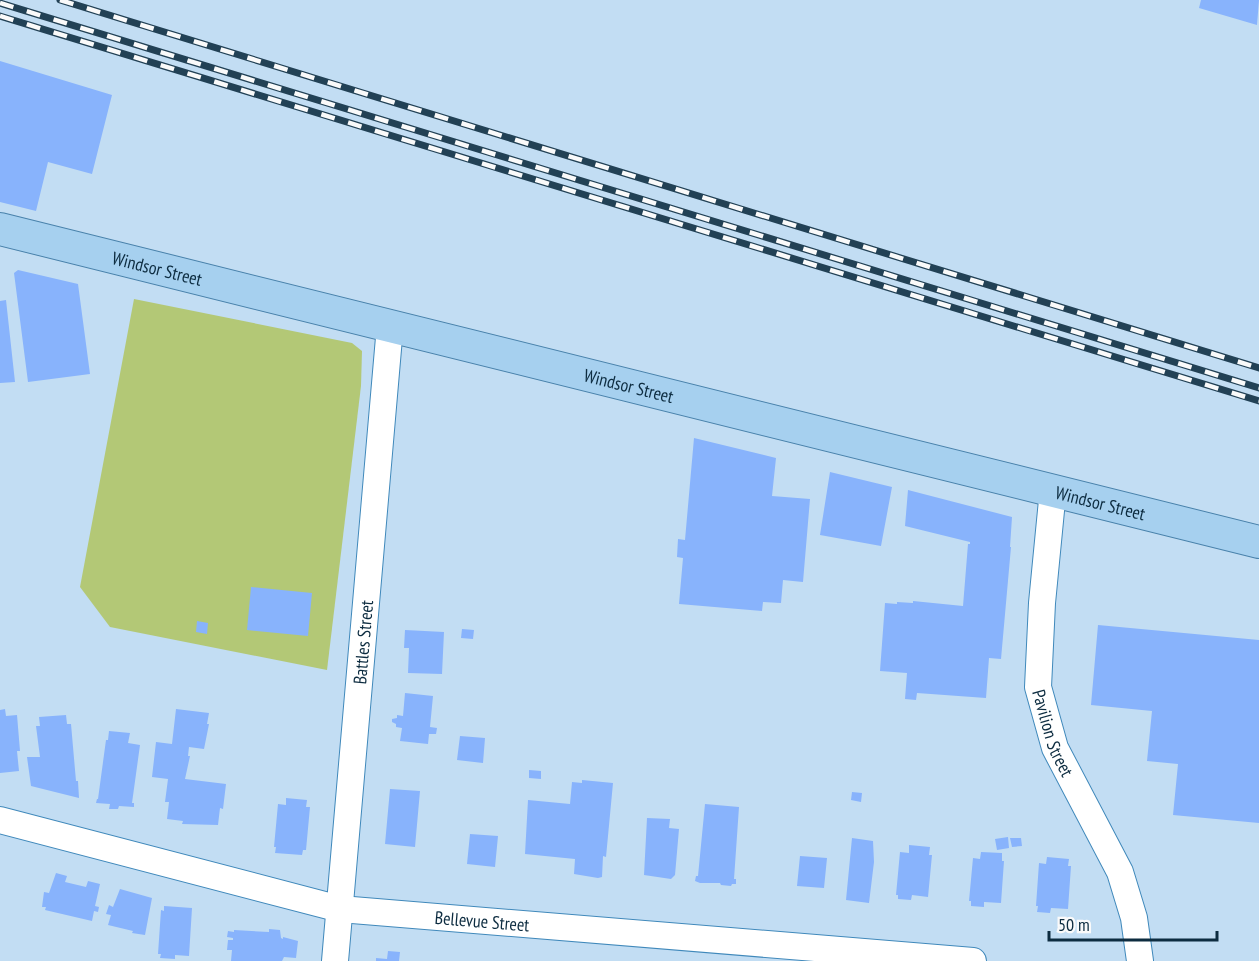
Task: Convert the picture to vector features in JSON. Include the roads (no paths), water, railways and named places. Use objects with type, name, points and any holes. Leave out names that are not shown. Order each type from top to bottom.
[{"type":"main road","name":"Windsor Street","points":[[0,229],[1259,542]]},
{"type":"street","name":"Battles Street","points":[[335,961],[390,326]]},
{"type":"street","name":"Pavilion Street","points":[[1053,490],[1042,603],[1038,687],[1055,748],[1120,872],[1134,918],[1140,961]]},
{"type":"street","name":"Bellevue Street","points":[[0,819],[339,909],[910,958],[973,961]]},
{"type":"railway","points":[[60,0],[1259,368]]},
{"type":"railway","points":[[0,3],[1259,388]]},
{"type":"railway","points":[[0,16],[1259,401]]}]
